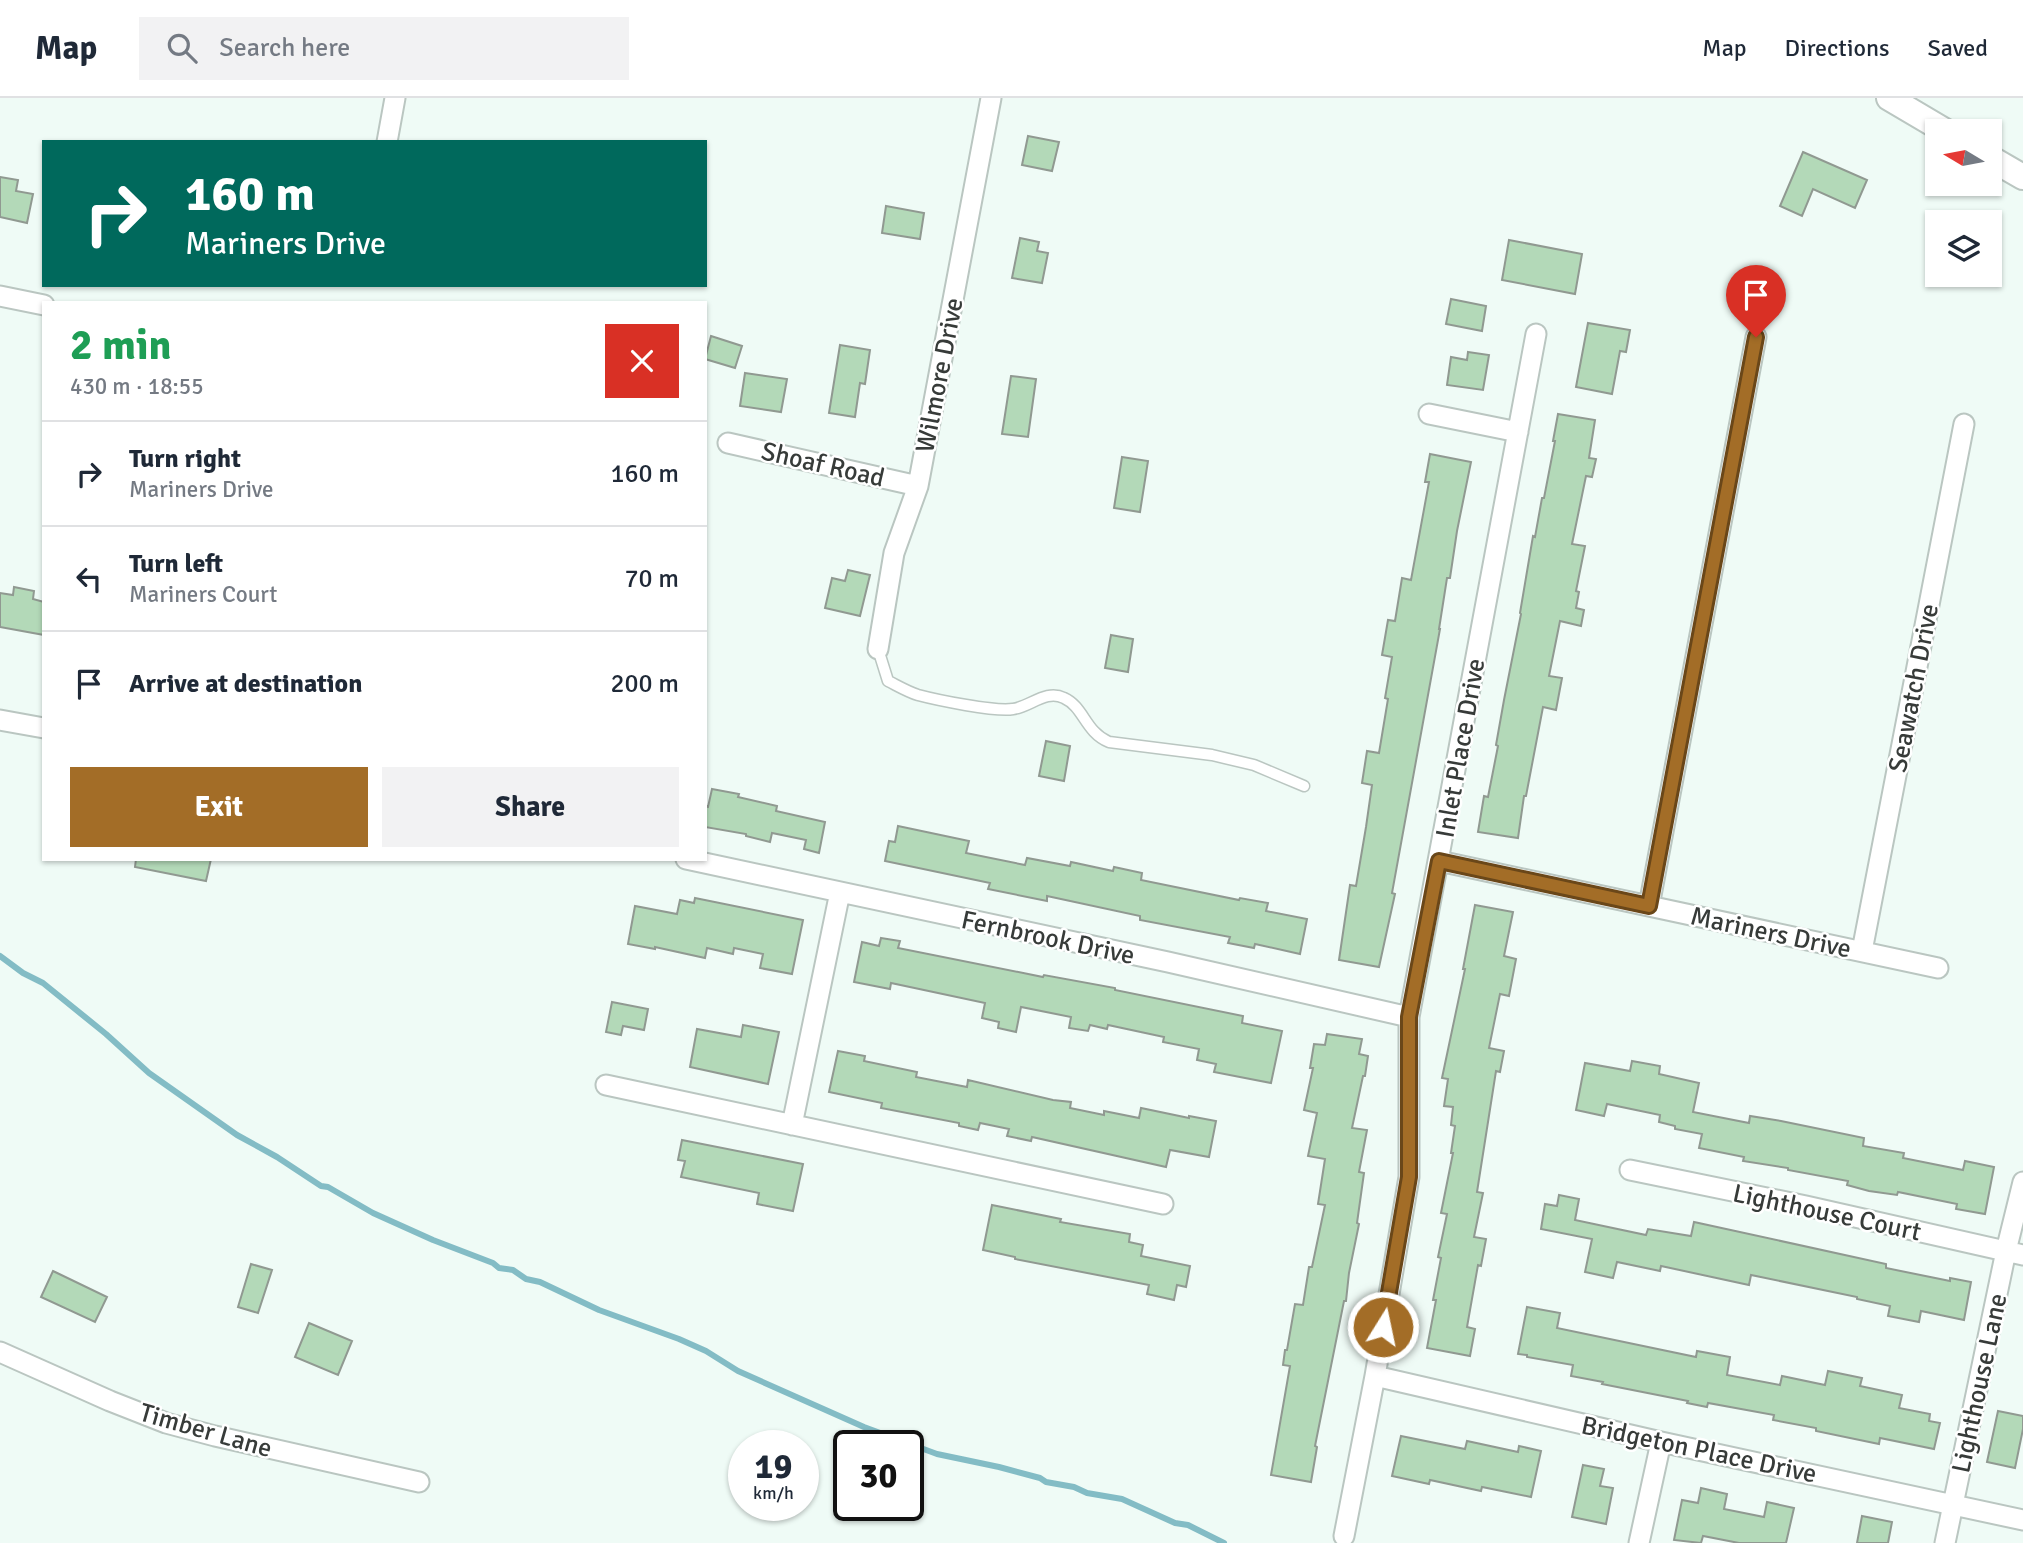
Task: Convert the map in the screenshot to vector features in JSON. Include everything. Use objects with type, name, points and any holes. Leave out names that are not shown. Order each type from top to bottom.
[{"type":"street","points":[[387,140],[395,98]]},
{"type":"street","name":"Wilmore Drive","points":[[878,649],[894,553],[918,486],[991,98]]},
{"type":"street","points":[[1889,98],[1925,119]]},
{"type":"street","points":[[2002,165],[2023,177]]},
{"type":"street","points":[[0,296],[42,305]]},
{"type":"street","name":"Inlet Place Drive","points":[[1344,1536],[1409,1177],[1409,1017],[1536,334]]},
{"type":"street","points":[[1649,906],[1756,337]]},
{"type":"street","points":[[1429,414],[1518,432]]},
{"type":"street","name":"Seawatch Drive","points":[[1862,951],[1964,424]]},
{"type":"street","name":"Shoaf Road","points":[[728,443],[918,486]]},
{"type":"street","points":[[0,720],[42,728]]},
{"type":"street","name":"Fernbrook Drive","points":[[695,861],[1168,962],[1409,1017]]},
{"type":"street","name":"Mariners Drive","points":[[1439,861],[1938,968]]},
{"type":"street","points":[[792,1125],[840,892]]},
{"type":"street","points":[[606,1086],[1163,1204]]},
{"type":"street","name":"Lighthouse Court","points":[[1630,1170],[2015,1253]]},
{"type":"street","name":"Lighthouse Lane","points":[[1945,1543],[2015,1253],[2023,1182]]},
{"type":"street","name":"Timber Lane","points":[[0,1352],[166,1423],[419,1482]]},
{"type":"street","name":"Bridgeton Place Drive","points":[[1375,1376],[1661,1442],[2023,1520]]},
{"type":"street","points":[[1639,1543],[1661,1442]]},
{"type":"lane","points":[[878,649],[888,681],[916,694],[985,708],[1014,709],[1036,699],[1063,697],[1076,708],[1097,738],[1109,743],[1212,755],[1254,765],[1304,786]]},
{"type":"building","points":[[1028,136],[1059,142],[1052,171],[1022,165]]},
{"type":"building","points":[[1803,152],[1867,180],[1855,208],[1813,189],[1802,216],[1780,206]]},
{"type":"building","points":[[0,177],[18,180],[16,191],[33,194],[27,223],[0,217]]},
{"type":"building","points":[[886,206],[924,213],[920,239],[882,233]]},
{"type":"building","points":[[1020,238],[1039,242],[1037,251],[1048,253],[1042,283],[1012,278]]},
{"type":"building","points":[[1509,240],[1582,254],[1575,294],[1502,280]]},
{"type":"building","points":[[1451,299],[1486,306],[1482,331],[1446,324]]},
{"type":"building","points":[[1588,323],[1630,330],[1626,352],[1620,351],[1612,394],[1576,387]]},
{"type":"building","points":[[711,336],[742,346],[735,368],[707,360]]},
{"type":"building","points":[[840,345],[870,350],[865,384],[860,383],[855,417],[829,413]]},
{"type":"building","points":[[1468,352],[1489,355],[1483,390],[1447,385],[1451,357],[1467,360]]},
{"type":"building","points":[[745,373],[787,379],[781,412],[740,406]]},
{"type":"building","points":[[1011,376],[1036,379],[1028,437],[1002,434]]},
{"type":"building","points":[[1558,414],[1595,420],[1589,458],[1596,459],[1592,477],[1586,476],[1572,544],[1585,546],[1576,591],[1579,592],[1576,608],[1584,610],[1581,626],[1560,621],[1549,676],[1562,678],[1556,710],[1543,707],[1518,838],[1478,832],[1484,796],[1488,797],[1498,746],[1496,745],[1533,536],[1535,537],[1544,498]]},
{"type":"building","points":[[1430,454],[1471,462],[1450,578],[1447,578],[1392,893],[1395,894],[1379,967],[1339,960],[1350,885],[1356,886],[1372,785],[1362,783],[1367,751],[1379,753],[1388,699],[1385,698],[1392,657],[1382,655],[1388,620],[1395,621],[1402,578],[1411,580],[1429,482],[1425,482]]},
{"type":"building","points":[[1122,457],[1148,461],[1140,512],[1114,508]]},
{"type":"building","points":[[848,570],[870,575],[860,616],[825,608],[832,578],[845,581]]},
{"type":"building","points":[[14,587],[34,591],[33,599],[42,601],[42,635],[0,627],[0,593],[13,595]]},
{"type":"building","points":[[1111,635],[1133,639],[1128,672],[1105,668]]},
{"type":"building","points":[[1046,741],[1070,746],[1064,781],[1039,776]]},
{"type":"building","points":[[712,789],[777,806],[776,811],[825,822],[819,853],[804,849],[806,840],[772,833],[770,842],[746,834],[707,827]]},
{"type":"building","points":[[898,826],[969,841],[966,853],[1025,865],[1027,858],[1070,866],[1071,862],[1113,871],[1114,867],[1142,873],[1141,880],[1239,900],[1268,903],[1266,911],[1307,919],[1300,954],[1255,944],[1254,948],[1228,943],[1230,937],[1140,920],[1140,916],[1047,896],[1047,901],[988,889],[990,883],[885,861],[889,841],[895,842]]},
{"type":"building","points":[[136,861],[211,861],[206,881],[135,867]]},
{"type":"building","points":[[695,898],[803,920],[792,974],[760,968],[763,954],[734,948],[733,954],[707,948],[705,958],[628,944],[635,906],[677,914],[680,900],[694,903]]},
{"type":"building","points":[[1475,905],[1513,912],[1504,956],[1516,959],[1509,996],[1500,994],[1489,1048],[1504,1051],[1500,1072],[1496,1071],[1477,1192],[1483,1193],[1474,1237],[1486,1239],[1481,1266],[1478,1265],[1467,1327],[1475,1329],[1470,1356],[1427,1348],[1436,1300],[1433,1300],[1441,1258],[1438,1257],[1447,1214],[1441,1213],[1453,1153],[1455,1126],[1451,1125],[1453,1107],[1444,1106],[1448,1079],[1442,1078],[1465,969]]},
{"type":"building","points":[[881,938],[900,941],[898,948],[1043,977],[1044,975],[1115,988],[1243,1016],[1242,1023],[1282,1031],[1271,1083],[1214,1072],[1216,1064],[1197,1060],[1199,1049],[1163,1042],[1164,1037],[1108,1025],[1107,1029],[1090,1025],[1088,1031],[1069,1028],[1071,1017],[1021,1007],[1016,1032],[998,1028],[999,1022],[982,1018],[985,1003],[891,983],[890,989],[854,982],[862,942],[879,946]]},
{"type":"building","points":[[612,1002],[648,1009],[644,1030],[623,1026],[621,1035],[606,1032]]},
{"type":"building","points":[[743,1025],[779,1032],[768,1084],[690,1067],[697,1029],[741,1037]]},
{"type":"building","points":[[1327,1034],[1362,1039],[1359,1054],[1368,1056],[1352,1128],[1367,1130],[1359,1172],[1364,1173],[1359,1224],[1346,1301],[1315,1446],[1311,1482],[1271,1475],[1290,1366],[1283,1365],[1285,1350],[1295,1304],[1303,1305],[1309,1267],[1312,1267],[1325,1205],[1318,1204],[1325,1159],[1308,1156],[1317,1113],[1304,1110],[1313,1068],[1310,1068],[1314,1044],[1325,1045]]},
{"type":"building","points":[[838,1051],[865,1056],[864,1061],[917,1072],[916,1077],[967,1087],[968,1080],[1071,1102],[1070,1108],[1104,1115],[1104,1111],[1139,1118],[1141,1108],[1216,1121],[1209,1157],[1170,1150],[1166,1167],[1032,1137],[1031,1141],[1007,1136],[1009,1129],[980,1123],[978,1130],[959,1126],[959,1123],[881,1108],[882,1103],[829,1092]]},
{"type":"building","points":[[1632,1061],[1660,1066],[1659,1074],[1699,1083],[1693,1112],[1749,1123],[1750,1116],[1864,1138],[1863,1146],[1904,1153],[1903,1158],[1963,1170],[1965,1161],[1994,1167],[1985,1214],[1956,1209],[1957,1204],[1898,1192],[1897,1195],[1869,1191],[1847,1185],[1848,1181],[1743,1161],[1744,1157],[1699,1148],[1702,1134],[1675,1129],[1675,1126],[1659,1122],[1660,1115],[1607,1104],[1604,1116],[1576,1110],[1585,1063],[1630,1071]]},
{"type":"building","points":[[682,1140],[803,1164],[793,1211],[757,1204],[759,1193],[681,1177],[685,1161],[678,1160]]},
{"type":"building","points":[[1559,1195],[1579,1199],[1575,1220],[1646,1235],[1648,1229],[1691,1236],[1694,1222],[1886,1264],[1886,1268],[1950,1281],[1950,1278],[1971,1282],[1964,1320],[1921,1311],[1919,1322],[1888,1316],[1890,1306],[1751,1275],[1749,1285],[1661,1266],[1660,1271],[1617,1262],[1613,1278],[1585,1272],[1592,1239],[1541,1229],[1545,1204],[1557,1206]]},
{"type":"building","points":[[992,1205],[1061,1219],[1060,1222],[1130,1234],[1129,1242],[1143,1245],[1141,1256],[1190,1266],[1186,1287],[1177,1285],[1174,1300],[1147,1294],[1149,1285],[1015,1259],[983,1250]]},
{"type":"building","points":[[251,1264],[272,1270],[258,1313],[238,1307]]},
{"type":"building","points":[[53,1271],[107,1297],[95,1322],[41,1297]]},
{"type":"building","points":[[1527,1307],[1560,1313],[1557,1328],[1696,1357],[1697,1351],[1730,1357],[1727,1375],[1780,1385],[1782,1376],[1825,1385],[1828,1371],[1862,1378],[1860,1386],[1902,1395],[1899,1408],[1930,1414],[1929,1421],[1940,1423],[1934,1449],[1880,1438],[1879,1444],[1773,1420],[1774,1415],[1708,1403],[1707,1407],[1571,1376],[1573,1365],[1518,1354]]},
{"type":"building","points":[[309,1323],[352,1341],[338,1375],[295,1357]]},
{"type":"building","points":[[1998,1411],[2023,1416],[2015,1468],[1987,1462]]},
{"type":"building","points":[[1401,1436],[1465,1449],[1467,1441],[1518,1452],[1519,1446],[1541,1451],[1531,1497],[1482,1487],[1481,1491],[1430,1480],[1429,1484],[1392,1476]]},
{"type":"building","points":[[1583,1465],[1604,1469],[1600,1486],[1613,1488],[1606,1524],[1572,1517]]},
{"type":"building","points":[[1701,1488],[1727,1494],[1724,1509],[1764,1517],[1767,1502],[1794,1508],[1786,1543],[1739,1543],[1703,1536],[1701,1543],[1674,1540],[1682,1500],[1698,1503]]},
{"type":"building","points":[[1862,1516],[1892,1522],[1888,1543],[1857,1543]]},
{"type":"waterway","points":[[0,956],[23,973],[43,983],[149,1073],[237,1135],[321,1186],[328,1187],[373,1213],[493,1263],[499,1268],[513,1270],[526,1279],[540,1282],[599,1310],[679,1339],[706,1351],[738,1371],[864,1427],[937,1454],[999,1467],[1087,1493],[1122,1499],[1175,1523],[1188,1525],[1224,1543]]},
{"type":"route","points":[[1383,1327],[1409,1177],[1409,1017],[1439,861],[1649,906],[1756,337]]}]
